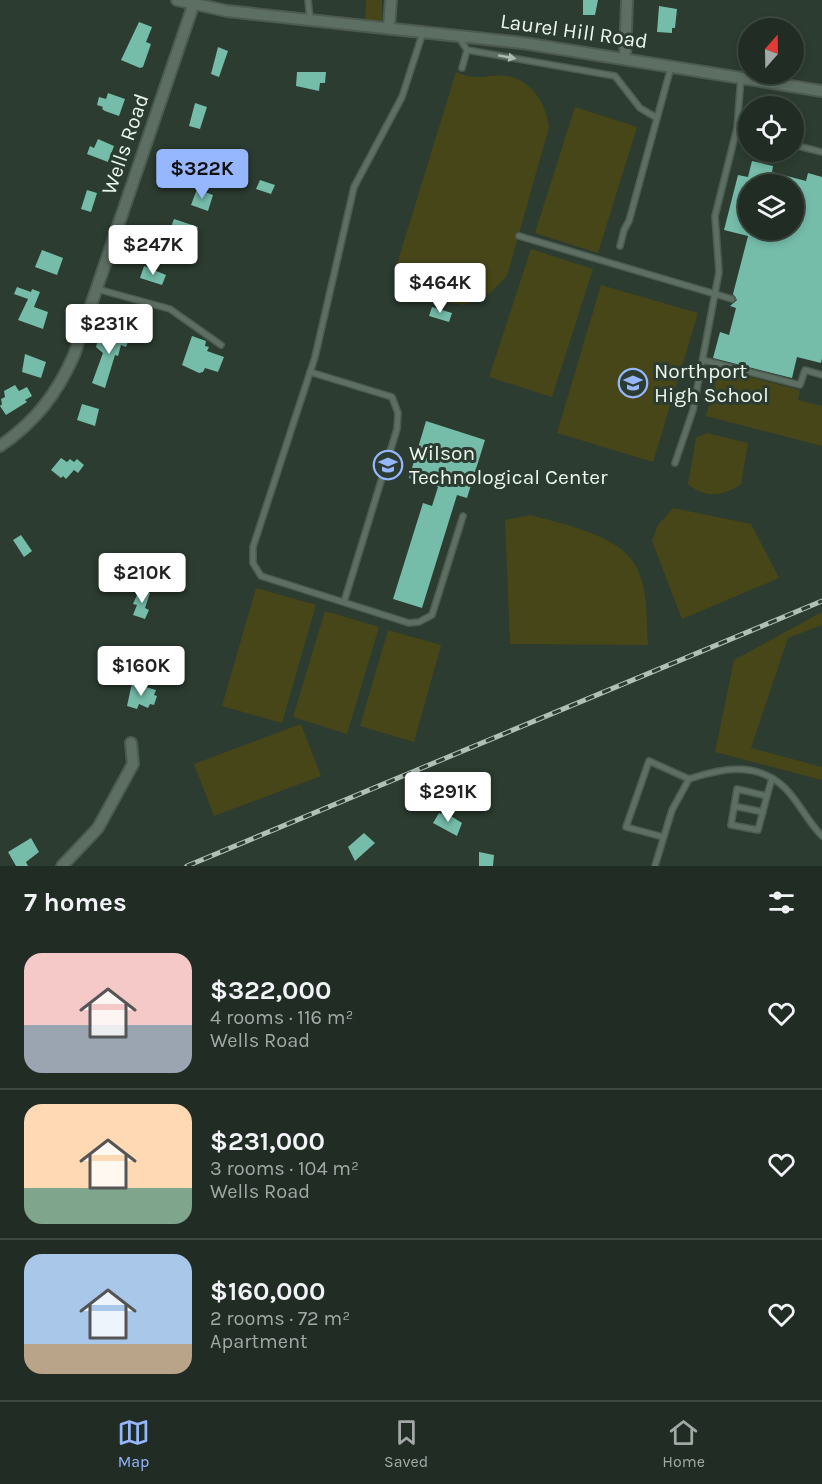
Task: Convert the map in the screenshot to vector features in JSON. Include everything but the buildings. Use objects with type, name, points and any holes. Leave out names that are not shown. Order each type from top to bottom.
[{"type":"street","name":"Laurel Hill Road","points":[[177,0],[227,11],[457,34],[738,76]]},
{"type":"street","points":[[389,27],[391,0]]},
{"type":"street","points":[[625,58],[627,0]]},
{"type":"street","name":"Wells Road","points":[[0,446],[33,422],[63,381],[97,289],[194,3]]},
{"type":"street","name":"Laurel Hill Road","points":[[782,84],[822,91]]},
{"type":"street","points":[[62,866],[98,828],[133,764],[131,743]]},
{"type":"lane","points":[[308,0],[310,19]]},
{"type":"lane","points":[[424,30],[402,97],[354,186],[310,372],[253,547],[253,563],[261,576],[409,623],[419,622],[432,615],[463,516]]},
{"type":"lane","points":[[457,34],[467,50],[462,68]]},
{"type":"lane","points":[[467,50],[615,76],[640,108],[657,118]]},
{"type":"lane","points":[[620,246],[629,221],[671,65]]},
{"type":"lane","points":[[675,463],[693,410],[719,272],[715,216],[737,128],[740,84]]},
{"type":"lane","points":[[804,148],[822,152]]},
{"type":"lane","points":[[519,236],[732,299]]},
{"type":"lane","points":[[97,289],[170,309],[221,345]]},
{"type":"lane","points":[[703,360],[800,385],[805,370],[822,375]]},
{"type":"lane","points":[[310,372],[392,397],[398,413],[397,429],[344,602]]},
{"type":"lane","points":[[663,837],[626,827],[649,761],[689,779]]},
{"type":"lane","points":[[655,866],[672,810],[689,779],[712,771],[737,767],[765,773],[785,789],[809,823],[822,836]]},
{"type":"lane","points":[[767,796],[737,789],[731,825],[758,830],[772,778]]},
{"type":"lane","points":[[734,806],[763,812]]},
{"type":"shaded area","points":[[366,0],[382,0],[382,27],[365,24]]},
{"type":"shaded area","points":[[456,72],[472,77],[502,75],[520,80],[538,96],[549,127],[507,276],[489,294],[463,305],[436,301],[415,284],[394,274]]},
{"type":"shaded area","points":[[575,107],[637,127],[598,253],[535,233]]},
{"type":"shaded area","points":[[531,249],[593,269],[552,397],[489,377]]},
{"type":"shaded area","points":[[601,285],[698,313],[653,462],[557,433]]},
{"type":"shaded area","points":[[719,369],[800,390],[798,400],[822,406],[822,446],[706,416]]},
{"type":"shaded area","points":[[707,433],[748,443],[741,484],[728,491],[708,494],[688,484],[696,438]]},
{"type":"shaded area","points":[[673,508],[751,524],[779,578],[682,619],[652,541],[658,525]]},
{"type":"shaded area","points":[[530,515],[587,532],[615,545],[626,553],[639,572],[642,582],[646,603],[648,645],[510,644],[505,520]]},
{"type":"shaded area","points":[[256,588],[316,605],[282,723],[222,706]]},
{"type":"shaded area","points":[[325,611],[379,627],[347,734],[293,717]]},
{"type":"shaded area","points":[[822,612],[822,625],[788,638],[751,748],[822,767],[822,780],[715,752],[734,660]]},
{"type":"shaded area","points":[[388,630],[441,645],[414,742],[360,726]]},
{"type":"shaded area","points":[[301,724],[321,776],[214,816],[194,764]]},
{"type":"railway","points":[[187,866],[822,601]]},
{"type":"place","name":"Northport High School","points":[[633,383]]},
{"type":"place","name":"Wilson Technological Center","points":[[388,465]]}]
